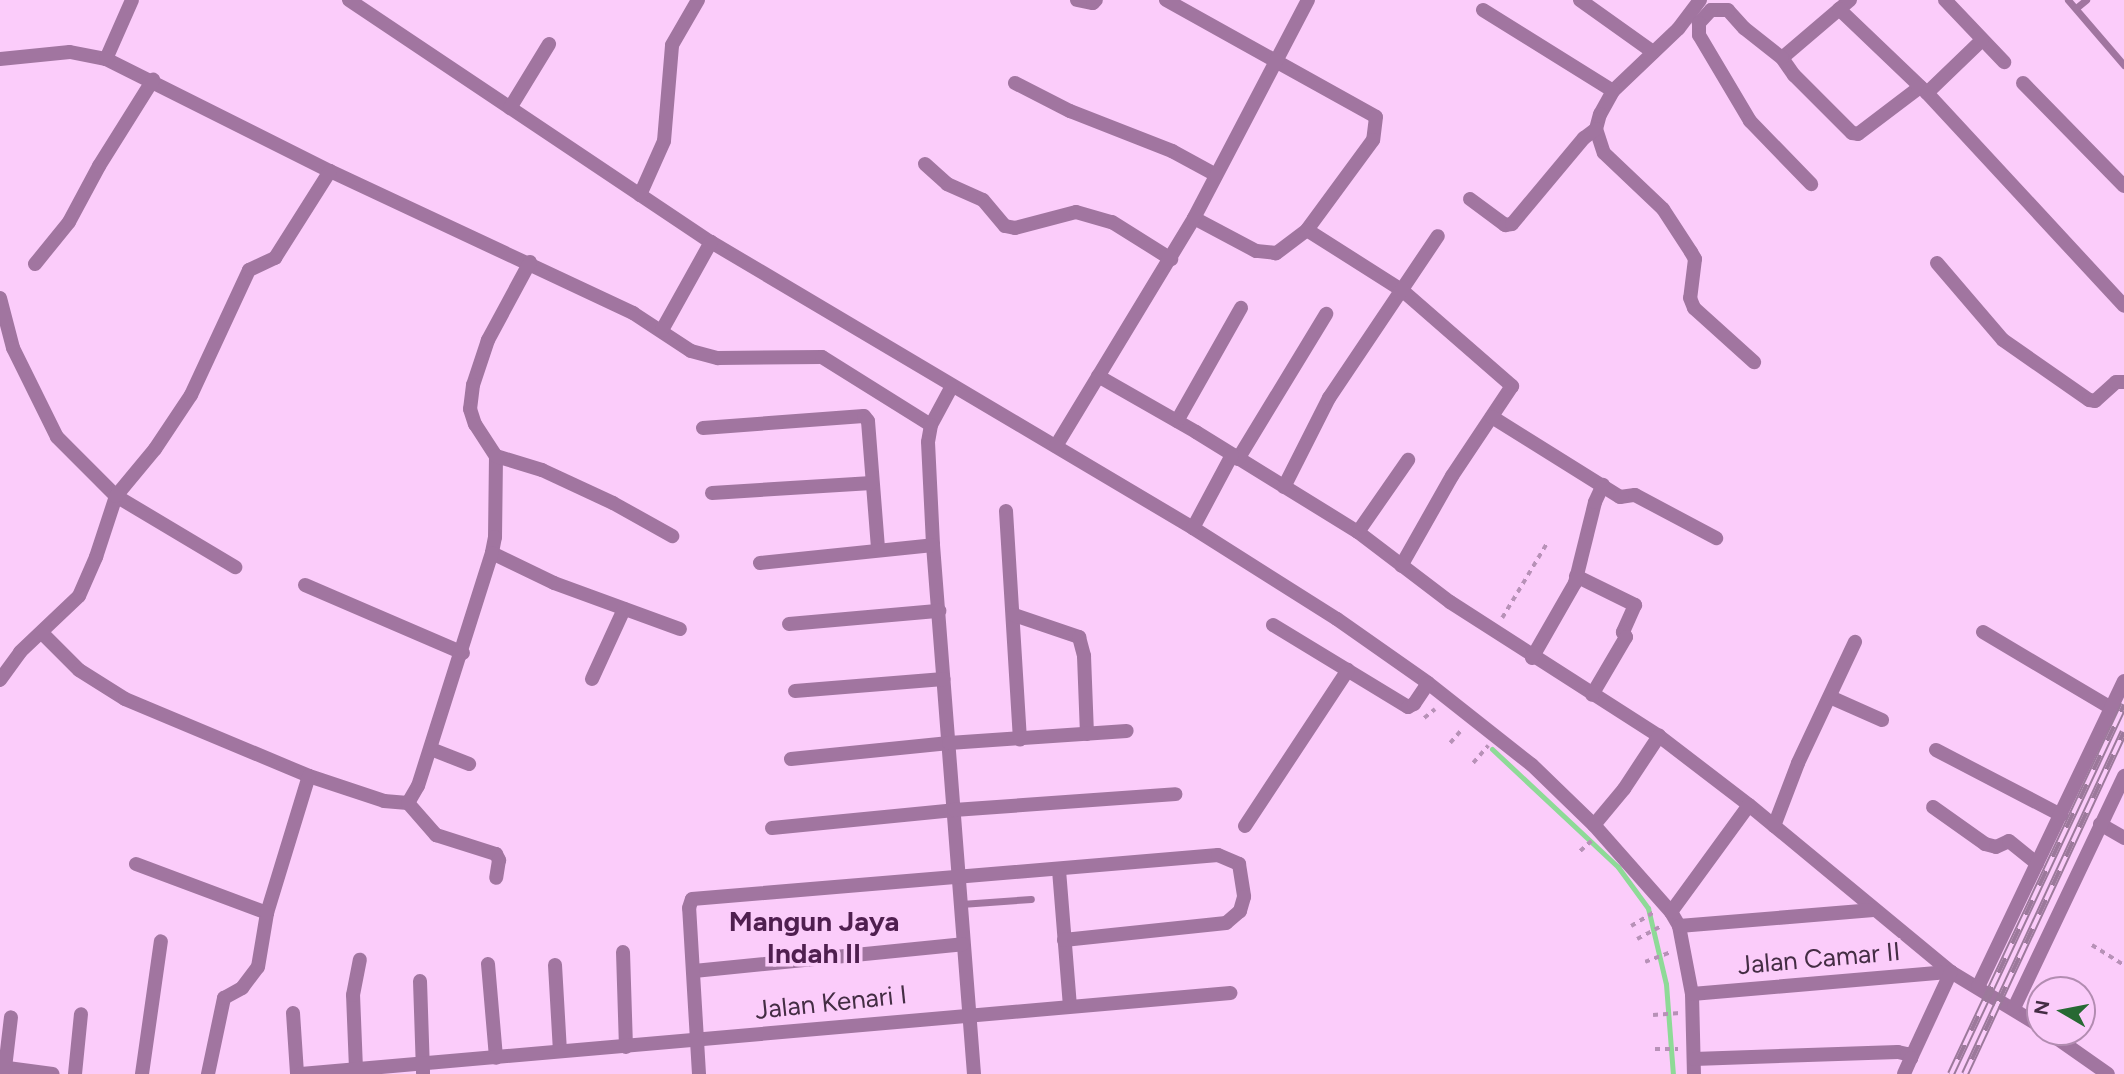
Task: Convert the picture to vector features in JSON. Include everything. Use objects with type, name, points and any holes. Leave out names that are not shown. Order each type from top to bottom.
[{"type":"street","points":[[106,59],[132,0]]},
{"type":"street","points":[[349,0],[711,242],[1193,528],[1337,619],[1428,683],[1532,765],[1679,926],[1692,994],[1694,1074]]},
{"type":"street","points":[[640,195],[664,141],[672,45],[698,0]]},
{"type":"street","points":[[1077,0],[1094,3],[1096,0]]},
{"type":"street","points":[[1166,0],[1376,117],[1373,140],[1307,230],[1276,253],[1267,254],[1194,218]]},
{"type":"street","points":[[1056,446],[1171,259],[1307,0]]},
{"type":"street","points":[[1580,0],[1653,52]]},
{"type":"street","points":[[1700,0],[1678,29],[1613,91],[1600,114],[1596,129],[1604,153],[1663,209],[1695,259],[1690,298],[1694,308],[1754,362]]},
{"type":"street","points":[[1945,0],[2004,62]]},
{"type":"street","points":[[1782,58],[1845,5],[2124,306]]},
{"type":"street","points":[[1483,10],[1613,91]]},
{"type":"street","points":[[1811,184],[1750,121],[1699,35],[1699,23],[1711,10],[1728,10],[1744,28],[1782,58],[1794,75],[1852,133],[1858,134],[1923,90],[1982,40]]},
{"type":"street","points":[[510,108],[549,44]]},
{"type":"street","points":[[0,59],[70,52],[106,59],[153,80],[330,171],[530,262],[662,330],[691,351],[718,358],[822,357],[931,425]]},
{"type":"street","points":[[35,264],[69,222],[99,166],[153,80]]},
{"type":"street","points":[[1015,83],[1070,111],[1172,152],[1216,175]]},
{"type":"street","points":[[2023,83],[2124,186]]},
{"type":"street","points":[[1470,199],[1505,225],[1512,224],[1584,138],[1596,129]]},
{"type":"street","points":[[925,164],[947,184],[983,200],[1005,226],[1015,228],[1076,212],[1112,222],[1171,259]]},
{"type":"street","points":[[0,680],[20,652],[79,596],[96,557],[116,495],[155,449],[191,395],[250,270],[275,258],[330,171]]},
{"type":"street","points":[[1307,230],[1403,291],[1471,353],[1511,384],[1492,418],[1452,476],[1401,566]]},
{"type":"street","points":[[1284,487],[1329,398],[1403,291],[1437,236]]},
{"type":"street","points":[[662,330],[711,242]]},
{"type":"street","points":[[408,803],[414,797],[463,653],[495,537],[496,456],[475,424],[470,409],[473,385],[488,341],[530,262]]},
{"type":"street","points":[[1937,263],[2003,340],[2089,400],[2095,401],[2116,382],[2124,382]]},
{"type":"street","points":[[0,298],[13,348],[57,437],[116,495],[235,567]]},
{"type":"street","points":[[1177,421],[1241,309]]},
{"type":"street","points":[[1193,528],[1326,314]]},
{"type":"street","points":[[1098,376],[1359,532],[1401,566],[1532,658],[1659,736],[1749,805],[1951,972],[2026,1017]]},
{"type":"street","points":[[952,386],[931,425],[928,442],[933,545],[974,1074]]},
{"type":"street","points":[[702,428],[864,416],[868,421],[878,549]]},
{"type":"street","points":[[1492,418],[1620,497],[1635,495],[1716,538]]},
{"type":"street","points":[[496,456],[542,470],[613,503],[671,536]]},
{"type":"street","points":[[1359,532],[1408,460]]},
{"type":"street","points":[[712,493],[872,483]]},
{"type":"street","points":[[1532,658],[1563,609],[1576,576],[1595,502],[1603,485]]},
{"type":"street","points":[[1006,511],[1020,740]]},
{"type":"street","points":[[760,563],[933,545]]},
{"type":"street","points":[[492,552],[554,583],[680,629]]},
{"type":"street","points":[[1576,576],[1635,605],[1623,632],[1626,637],[1592,695]]},
{"type":"street","points":[[305,585],[463,653]]},
{"type":"street","points":[[592,679],[624,609]]},
{"type":"street","points":[[789,624],[939,611]]},
{"type":"street","points":[[1014,615],[1079,637],[1084,656],[1087,734]]},
{"type":"street","points":[[1273,625],[1408,707],[1414,704],[1428,683]]},
{"type":"street","points":[[1983,632],[2111,708]]},
{"type":"street","points":[[42,634],[79,670],[125,699],[309,776],[384,801],[408,803],[436,835],[496,854],[499,860],[496,878]]},
{"type":"street","points":[[1774,826],[1798,763],[1855,642]]},
{"type":"street","points":[[1245,826],[1348,670]]},
{"type":"street","points":[[795,691],[944,679]]},
{"type":"street","points":[[1978,987],[2124,681]]},
{"type":"street","points":[[1829,697],[1882,720]]},
{"type":"street","points":[[791,759],[949,743],[1127,731]]},
{"type":"street","points":[[1593,832],[1659,736]]},
{"type":"street","points":[[431,749],[469,764]]},
{"type":"street","points":[[1936,750],[2061,815]]},
{"type":"street","points":[[208,1074],[224,998],[242,988],[258,967],[267,913],[309,776]]},
{"type":"street","points":[[2014,1008],[2124,776]]},
{"type":"street","points":[[772,828],[954,810],[1174,794]]},
{"type":"street","points":[[1664,911],[1749,805]]},
{"type":"street","points":[[1933,807],[1985,844],[1996,847],[2008,841],[2038,864]]},
{"type":"street","points":[[2100,824],[2124,838]]},
{"type":"street","points":[[699,1074],[689,908],[692,899],[1217,855],[1230,858],[1239,864],[1244,897],[1240,911],[1226,923],[1064,940]]},
{"type":"street","points":[[136,864],[267,913]]},
{"type":"street","points":[[1059,870],[1070,1006]]},
{"type":"street","points":[[1679,926],[1873,910]]},
{"type":"street","points":[[142,1074],[161,941]]},
{"type":"street","points":[[694,971],[963,944]]},
{"type":"street","points":[[623,952],[626,1047]]},
{"type":"street","points":[[356,1069],[353,995],[360,960]]},
{"type":"street","points":[[488,964],[496,1058]]},
{"type":"street","points":[[555,965],[560,1051]]},
{"type":"street","points":[[1904,1074],[1951,972]]},
{"type":"street","name":"Jalan Camar II","points":[[1692,994],[1951,972]]},
{"type":"street","points":[[420,981],[423,1069]]},
{"type":"street","name":"Jalan Kenari I","points":[[299,1074],[356,1069],[423,1069],[560,1051],[1230,993]]},
{"type":"street","points":[[293,1013],[299,1074]]},
{"type":"street","points":[[75,1074],[81,1014]]},
{"type":"street","points":[[11,1017],[3,1068],[53,1074]]},
{"type":"street","points":[[2068,1046],[2108,1074]]},
{"type":"street","points":[[1694,1059],[1898,1052],[1911,1058]]},
{"type":"lane","points":[[2068,0],[2124,65]]},
{"type":"lane","points":[[2076,8],[2085,0]]},
{"type":"lane","points":[[960,904],[1031,899]]},
{"type":"path","points":[[1494,632],[1547,543]]},
{"type":"path","points":[[1426,717],[1438,706]]},
{"type":"path","points":[[1451,741],[1460,730]]},
{"type":"path","points":[[1474,761],[1486,749]]},
{"type":"path","points":[[1581,849],[1593,832]]},
{"type":"path","points":[[1633,925],[1664,911]]},
{"type":"path","points":[[1638,939],[1660,927]]},
{"type":"path","points":[[2092,944],[2124,965]]},
{"type":"path","points":[[1645,962],[1666,954]]},
{"type":"path","points":[[1655,1014],[1674,1013]]},
{"type":"path","points":[[1655,1049],[1678,1049]]},
{"type":"waterway","points":[[1492,749],[1618,867],[1648,908],[1666,984],[1673,1074]]},
{"type":"railway","points":[[1951,1074],[2124,704]]},
{"type":"railway","points":[[1965,1074],[2124,732]]},
{"type":"district","name":"Mangun Jaya Indah II","points":[[814,937]]}]
